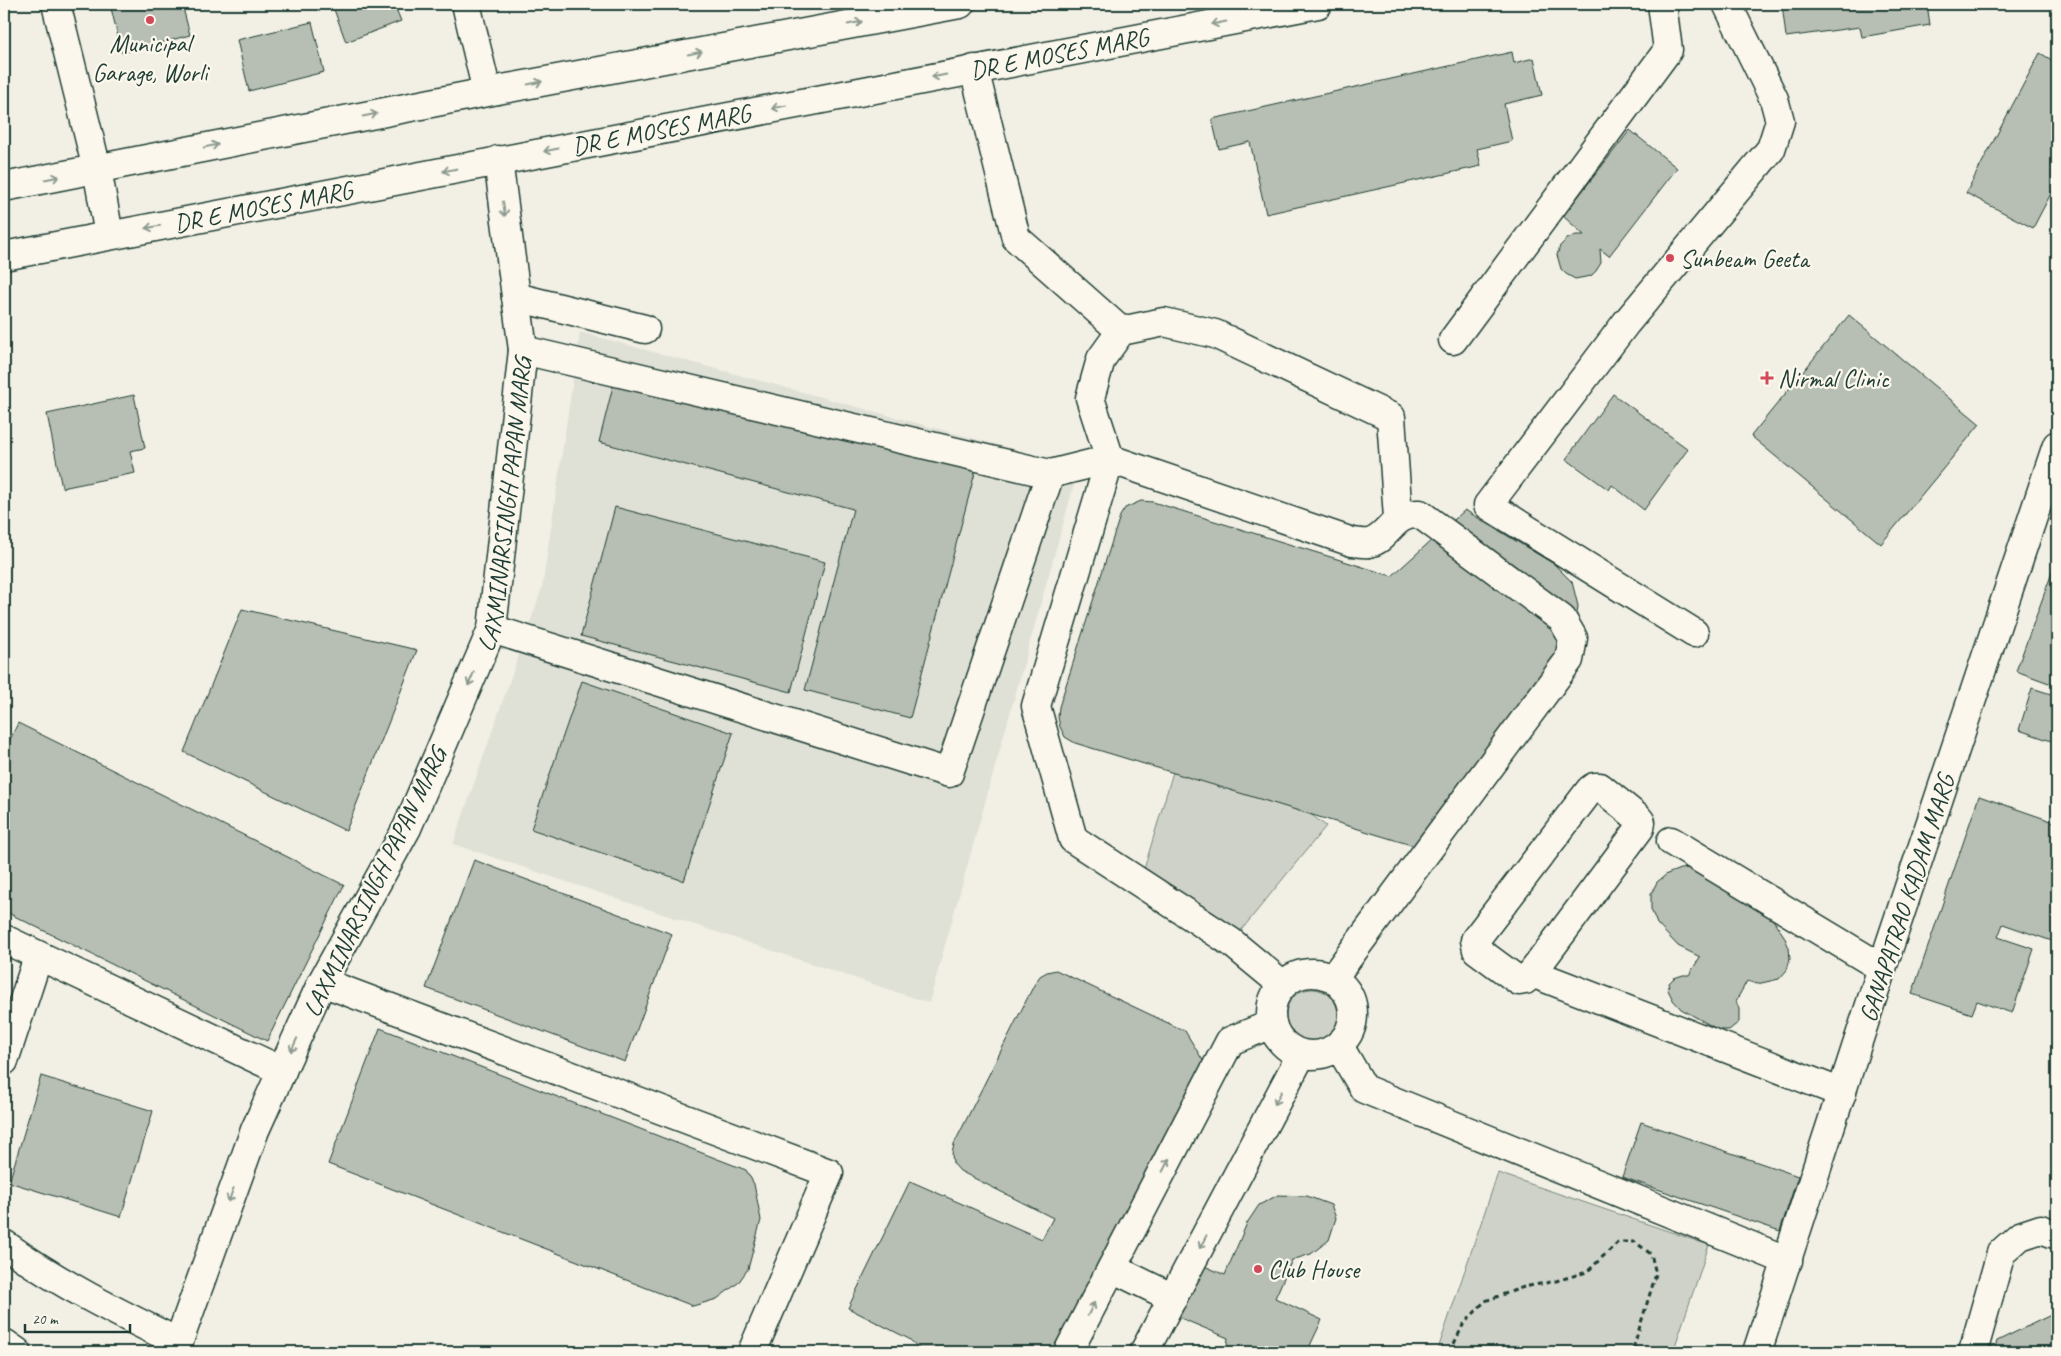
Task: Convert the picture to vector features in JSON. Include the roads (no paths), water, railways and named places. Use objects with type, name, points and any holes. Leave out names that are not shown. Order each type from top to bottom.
[{"type":"main road","points":[[56,4],[97,169],[109,236]]},
{"type":"main road","points":[[466,4],[487,92]]},
{"type":"main road","points":[[4,187],[487,92],[960,4]]},
{"type":"main road","name":"DR E MOSES MARG","points":[[4,256],[1318,4]]},
{"type":"main road","points":[[1694,632],[1488,505],[1626,322],[1771,150],[1780,121],[1774,99],[1727,4]]},
{"type":"main road","points":[[1453,340],[1668,50],[1662,7]]},
{"type":"main road","points":[[974,69],[1016,238],[1122,331]]},
{"type":"main road","name":"LAXMINARSINGH PAPAN MARG","points":[[176,1347],[255,1130],[322,982],[407,828],[492,629],[523,350],[498,160]]},
{"type":"main road","points":[[516,298],[645,329]]},
{"type":"main road","points":[[1283,984],[1232,942],[1073,839],[1036,706],[1110,459],[1090,398],[1101,359],[1122,331],[1164,322],[1214,334],[1391,416],[1398,518]]},
{"type":"main road","points":[[523,350],[1050,474],[1110,459],[1352,542],[1369,543],[1384,533],[1398,518],[1409,513],[1420,514],[1562,619],[1573,638],[1569,660],[1333,978]]},
{"type":"main road","name":"GANAPATRAO KADAM MARG","points":[[1757,1352],[1882,968],[2057,445]]},
{"type":"main road","points":[[492,629],[949,773],[1050,474]]},
{"type":"main road","points":[[1594,787],[1600,787],[1638,818],[1641,822],[1640,828],[1532,973],[1524,980],[1519,981],[1477,950],[1475,940],[1590,790],[1594,787]]},
{"type":"main road","points":[[1671,841],[1882,968]]},
{"type":"main road","points":[[4,939],[282,1071]]},
{"type":"main road","points":[[4,1061],[38,956]]},
{"type":"main road","points":[[1307,973],[1321,973],[1333,978],[1343,986],[1350,997],[1354,1010],[1353,1024],[1348,1036],[1339,1046],[1315,1056],[1301,1054],[1288,1048],[1278,1038],[1272,1024],[1270,1010],[1274,996],[1283,984],[1295,976],[1307,973]]},
{"type":"main road","points":[[1532,973],[1842,1093]]},
{"type":"main road","points":[[322,982],[829,1173],[752,1352]]},
{"type":"main road","points":[[1068,1352],[1230,1041],[1272,1024]]},
{"type":"main road","points":[[1339,1046],[1364,1089],[1788,1261]]},
{"type":"main road","points":[[1144,1352],[1301,1054]]},
{"type":"main road","points":[[1972,1352],[2001,1253],[2020,1236],[2041,1229],[2057,1235]]},
{"type":"main road","points":[[4,1244],[22,1257],[176,1347]]},
{"type":"main road","points":[[1112,1268],[1173,1298]]},
{"type":"main road","points":[[4,1343],[17,1352]]},
{"type":"place","name":"Municipal Garage, Worli","points":[[150,20]]},
{"type":"place","name":"Sunbeam Geeta","points":[[1670,258]]},
{"type":"place","name":"Nirmal Clinic","points":[[1767,378]]},
{"type":"place","name":"Club House","points":[[1258,1269]]}]
